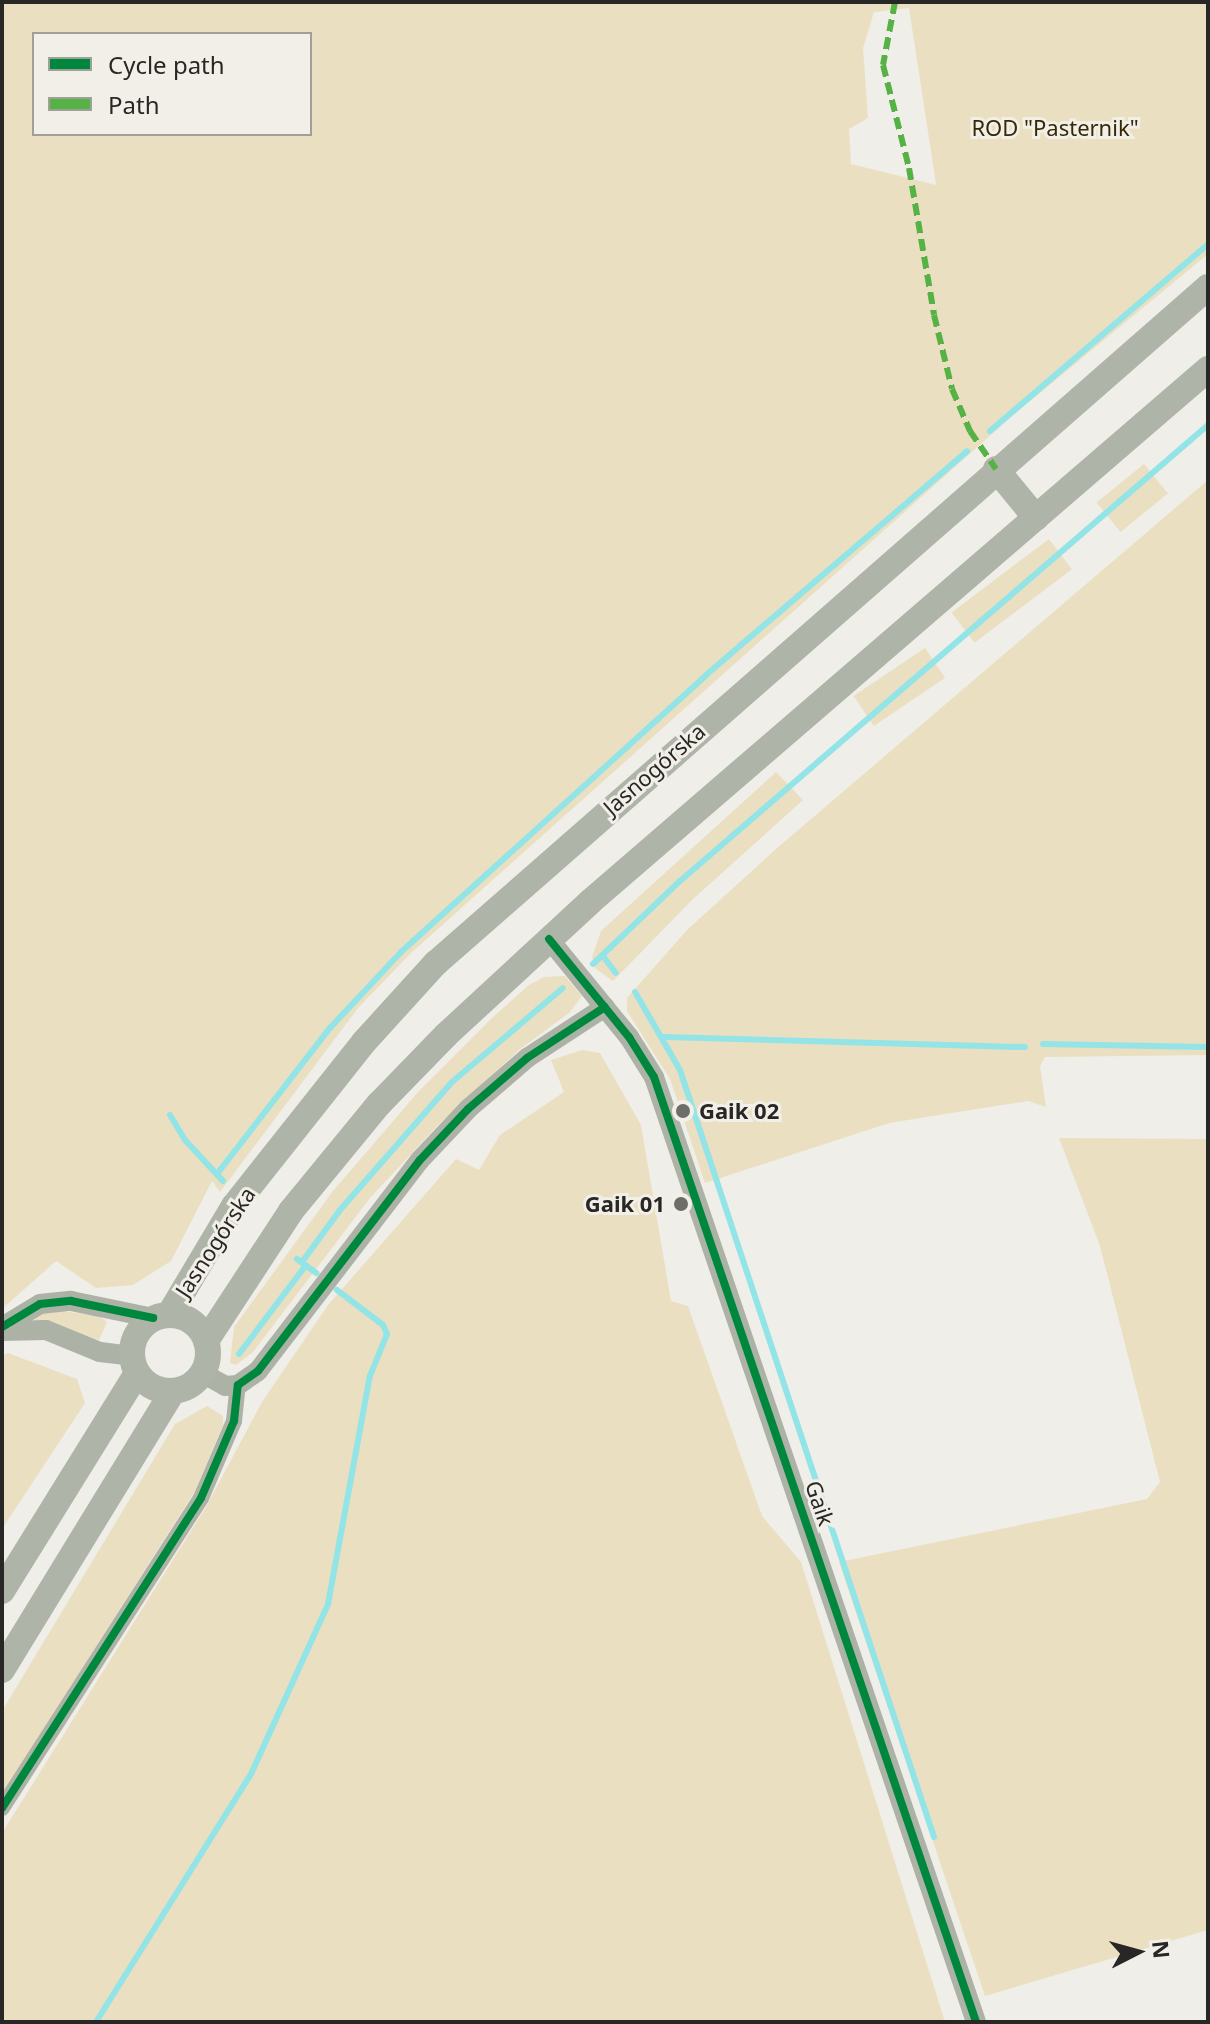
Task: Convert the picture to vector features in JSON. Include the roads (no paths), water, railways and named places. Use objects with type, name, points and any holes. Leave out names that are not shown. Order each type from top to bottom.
[{"type":"main road","name":"Jasnogórska","points":[[161,1316],[234,1206],[364,1042],[436,963],[996,469],[1208,287]]},
{"type":"main road","name":"Jasnogórska","points":[[206,1341],[254,1262],[343,1147],[446,1035],[549,939],[1208,369]]},
{"type":"main road","points":[[996,469],[1036,518]]},
{"type":"main road","points":[[2,1591],[134,1365],[138,1332],[161,1316],[193,1322],[206,1341],[202,1373],[173,1391],[2,1670]]},
{"type":"main road","points":[[134,1365],[152,1387],[173,1391]]},
{"type":"street","name":"Gaik","points":[[549,939],[605,1007],[654,1077],[976,2022]]},
{"type":"street","points":[[202,1373],[213,1383],[238,1385],[258,1371],[420,1160],[468,1109],[527,1058],[605,1007]]},
{"type":"street","points":[[2,1329],[40,1304],[71,1301],[161,1316]]},
{"type":"street","points":[[2,1329],[46,1330],[134,1365]]},
{"type":"street","points":[[2,1808],[201,1498],[234,1421],[238,1385]]},
{"type":"waterway","points":[[990,431],[1208,244]]},
{"type":"waterway","points":[[593,964],[680,881],[1208,425]]},
{"type":"waterway","points":[[217,1174],[330,1028],[401,952],[706,675],[967,451]]},
{"type":"waterway","points":[[603,956],[616,973]]},
{"type":"waterway","points":[[302,1262],[340,1210],[452,1082],[563,988]]},
{"type":"waterway","points":[[635,992],[680,1070],[934,1837]]},
{"type":"waterway","points":[[664,1037],[1025,1047]]},
{"type":"waterway","points":[[1043,1044],[1208,1047]]},
{"type":"waterway","points":[[170,1115],[185,1140],[223,1181]]},
{"type":"waterway","points":[[297,1259],[316,1273]]},
{"type":"waterway","points":[[239,1354],[306,1265]]},
{"type":"waterway","points":[[96,2022],[251,1774],[328,1604],[370,1376],[387,1334],[383,1325],[337,1290]]},
{"type":"place","name":"Gaik 02","points":[[683,1111]]},
{"type":"place","name":"Gaik 01","points":[[681,1204]]},
{"type":"park label","name":"ROD \"Pasternik\"","points":[[1055,128]]}]
